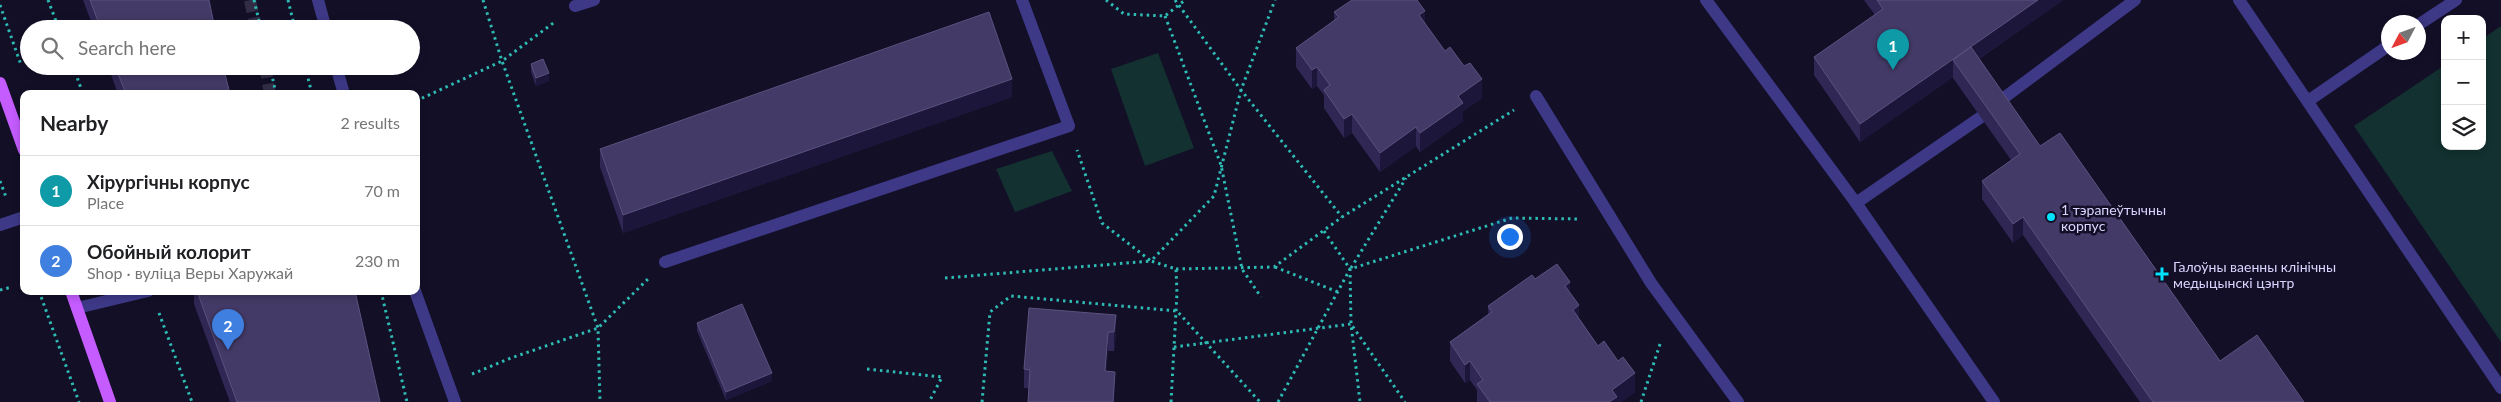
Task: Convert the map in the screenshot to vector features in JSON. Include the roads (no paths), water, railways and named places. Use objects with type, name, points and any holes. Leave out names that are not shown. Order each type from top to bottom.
[{"type":"main road","points":[[0,84],[20,139]]},
{"type":"main road","points":[[72,295],[110,402]]},
{"type":"lane","points":[[318,0],[324,20]]},
{"type":"lane","points":[[575,6],[594,0]]},
{"type":"lane","points":[[665,262],[1069,126],[1022,0]]},
{"type":"lane","points":[[1706,0],[1856,203],[1994,402]]},
{"type":"lane","points":[[1997,103],[2135,0]]},
{"type":"lane","points":[[2239,0],[2501,388]]},
{"type":"lane","points":[[2426,20],[2456,0]]},
{"type":"lane","points":[[2308,101],[2381,51]]},
{"type":"lane","points":[[339,75],[343,90]]},
{"type":"lane","points":[[1536,96],[1651,283],[1738,402]]},
{"type":"lane","points":[[1856,203],[1981,117]]},
{"type":"lane","points":[[0,225],[20,218]]},
{"type":"lane","points":[[77,308],[131,295]]},
{"type":"lane","points":[[415,295],[455,402]]},
{"type":"tunnel","points":[[250,0],[254,20]]},
{"type":"tunnel","points":[[267,75],[269,90]]},
{"type":"place","name":"Хірургічны корпус","points":[[1893,70]]},
{"type":"place","name":"1 тэрапеўтычны корпус","points":[[2051,217]]},
{"type":"place","name":"Галоўны ваенны клінічны медыцынскі цэнтр","points":[[2162,274]]},
{"type":"place","name":"Обойный колорит","points":[[228,350]]}]
